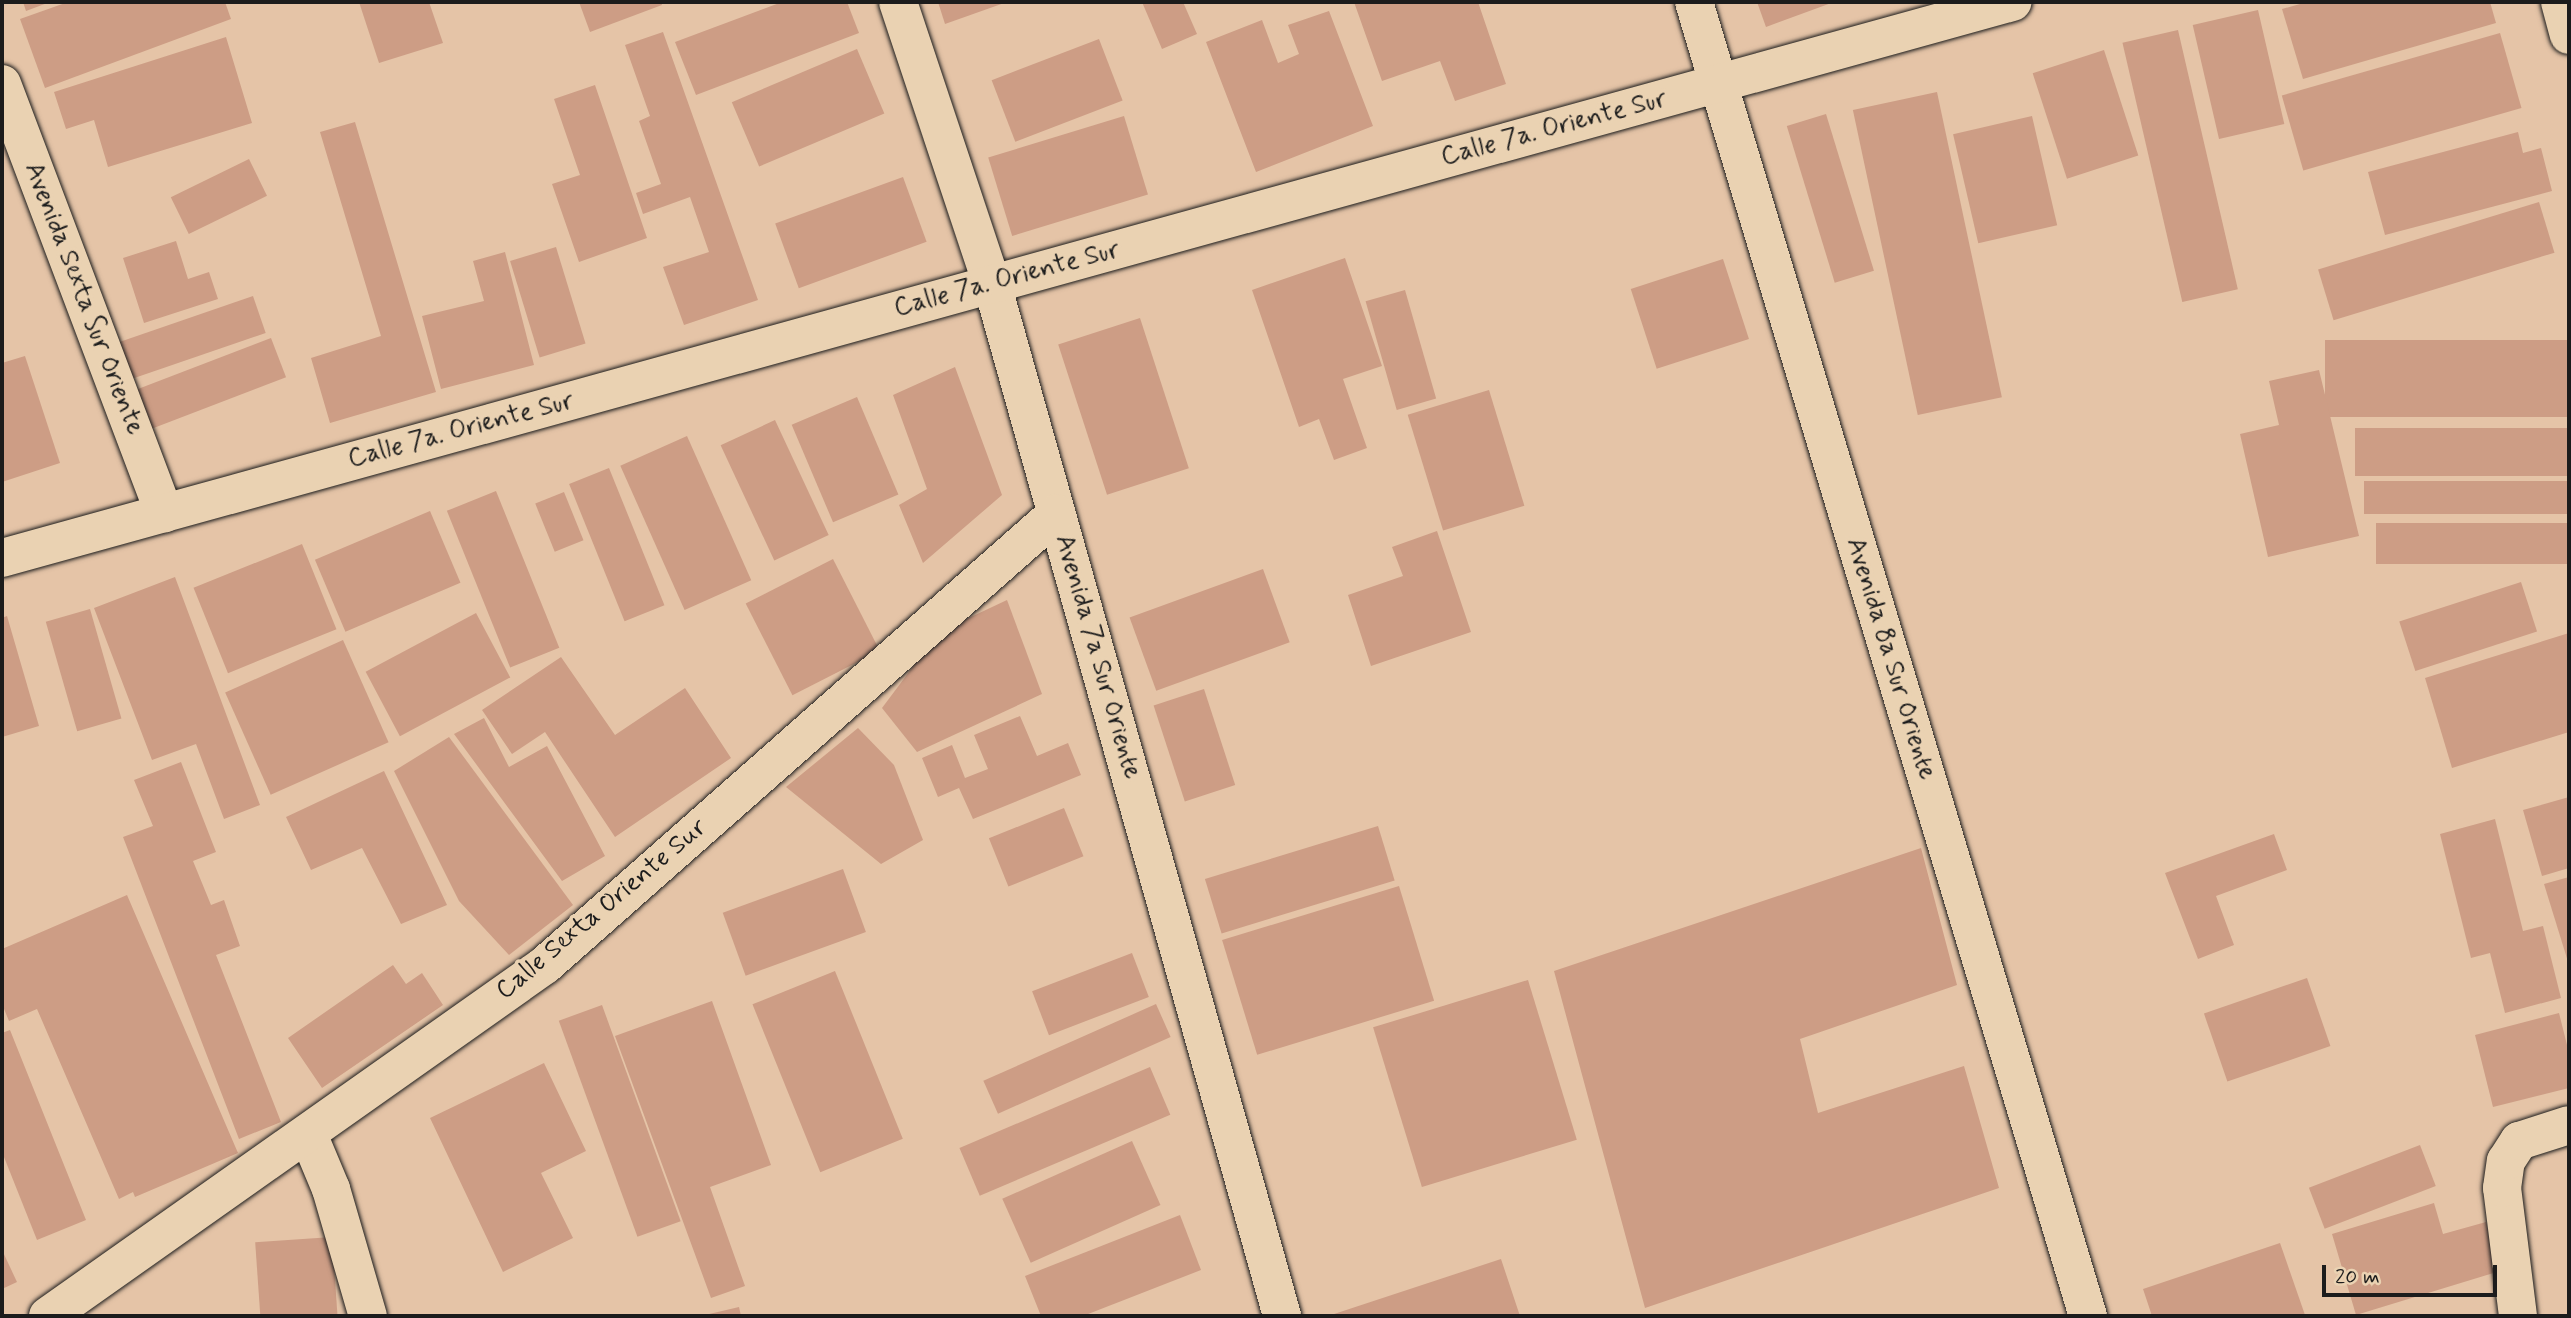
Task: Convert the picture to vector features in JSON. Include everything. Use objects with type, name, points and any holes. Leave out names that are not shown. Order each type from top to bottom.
[{"type":"street","name":"Avenida 7a Sur Oriente","points":[[898,2],[992,285],[1282,1316]]},
{"type":"street","name":"Avenida 8a Sur Oriente","points":[[1694,2],[2088,1316]]},
{"type":"street","name":"Calle 7a. Oriente Sur","points":[[2,558],[2013,2]]},
{"type":"street","points":[[2560,2],[2569,35]]},
{"type":"street","name":"Avenida Sexta Sur Oriente","points":[[2,84],[164,513]]},
{"type":"street","name":"Calle Sexta Oriente Sur","points":[[48,1316],[545,965],[1056,514]]},
{"type":"street","points":[[2518,1316],[2502,1188],[2506,1161],[2519,1141],[2569,1125]]},
{"type":"street","points":[[308,1134],[331,1189],[368,1316]]},
{"type":"building","points":[[23,2],[50,2],[26,11]]},
{"type":"building","points":[[68,2],[225,2],[231,19],[45,88],[20,19]]},
{"type":"building","points":[[359,2],[429,2],[443,43],[379,63]]},
{"type":"building","points":[[579,2],[661,2],[662,5],[590,32]]},
{"type":"building","points":[[782,2],[847,2],[859,33],[696,95],[675,42]]},
{"type":"building","points":[[938,2],[1007,2],[945,24]]},
{"type":"building","points":[[1142,2],[1183,2],[1197,34],[1162,49]]},
{"type":"building","points":[[1354,2],[1478,2],[1506,84],[1455,101],[1440,61],[1382,81]]},
{"type":"building","points":[[1757,2],[1834,2],[1766,27]]},
{"type":"building","points":[[2307,2],[2490,2],[2496,23],[2303,79],[2282,9]]},
{"type":"building","points":[[2258,10],[2284,124],[2219,139],[2193,25]]},
{"type":"building","points":[[1329,11],[1373,126],[1256,172],[1206,42],[1262,20],[1278,63],[1299,54],[1288,25]]},
{"type":"building","points":[[2178,30],[2238,289],[2182,302],[2122,43]]},
{"type":"building","points":[[663,32],[758,300],[684,325],[663,267],[709,252],[690,197],[643,214],[636,193],[661,184],[639,121],[650,116],[625,45]]},
{"type":"building","points":[[2500,33],[2521,108],[2303,171],[2282,96]]},
{"type":"building","points":[[226,37],[252,123],[108,167],[94,120],[66,129],[54,92]]},
{"type":"building","points":[[1099,39],[1123,101],[1015,142],[992,80]]},
{"type":"building","points":[[857,49],[884,113],[759,167],[732,102]]},
{"type":"building","points":[[2104,50],[2138,156],[2067,179],[2033,73]]},
{"type":"building","points":[[595,85],[647,238],[579,262],[552,184],[580,175],[554,99]]},
{"type":"building","points":[[1937,92],[2002,397],[1918,415],[1853,110]]},
{"type":"building","points":[[1826,114],[1874,271],[1835,283],[1787,126]]},
{"type":"building","points":[[1124,116],[1148,194],[1012,236],[988,158]]},
{"type":"building","points":[[2032,116],[2057,225],[1978,243],[1953,134]]},
{"type":"building","points":[[355,122],[436,392],[330,423],[311,358],[381,336],[320,132]]},
{"type":"building","points":[[2518,132],[2523,153],[2541,148],[2552,191],[2385,235],[2368,172]]},
{"type":"building","points":[[249,159],[267,196],[189,234],[171,197]]},
{"type":"building","points":[[903,177],[927,242],[799,288],[775,224]]},
{"type":"building","points":[[2539,202],[2554,253],[2334,320],[2318,270]]},
{"type":"building","points":[[176,241],[188,279],[209,272],[218,299],[144,323],[123,258]]},
{"type":"building","points":[[556,247],[586,344],[540,358],[510,261]]},
{"type":"building","points":[[505,252],[534,365],[441,389],[422,316],[484,301],[473,261]]},
{"type":"building","points":[[1345,258],[1382,366],[1343,379],[1367,448],[1334,460],[1319,419],[1299,427],[1252,290]]},
{"type":"building","points":[[1723,259],[1749,339],[1657,369],[1631,289]]},
{"type":"building","points":[[1405,290],[1436,399],[1397,410],[1366,301]]},
{"type":"building","points":[[253,296],[266,333],[131,379],[119,342]]},
{"type":"building","points":[[1140,318],[1189,468],[1107,495],[1058,345]]},
{"type":"building","points":[[271,338],[286,377],[143,432],[128,393]]},
{"type":"building","points":[[2325,340],[2569,340],[2569,417],[2325,417]]},
{"type":"building","points":[[25,356],[60,463],[2,482],[2,363]]},
{"type":"building","points":[[955,367],[1002,495],[923,563],[899,505],[927,489],[893,395]]},
{"type":"building","points":[[2319,370],[2359,536],[2268,557],[2240,434],[2279,425],[2269,381]]},
{"type":"building","points":[[1489,390],[1524,506],[1443,531],[1408,415]]},
{"type":"building","points":[[857,397],[898,495],[833,522],[792,425]]},
{"type":"building","points":[[775,420],[829,535],[774,560],[721,445]]},
{"type":"building","points":[[2355,428],[2569,428],[2569,476],[2355,476]]},
{"type":"building","points":[[687,436],[751,580],[685,610],[620,466]]},
{"type":"building","points":[[609,468],[664,605],[625,621],[569,484]]},
{"type":"building","points":[[2364,481],[2569,481],[2569,514],[2364,514]]},
{"type":"building","points":[[496,491],[559,648],[510,668],[447,511]]},
{"type":"building","points":[[564,492],[583,540],[555,552],[535,504]]},
{"type":"building","points":[[430,511],[460,583],[345,632],[315,560]]},
{"type":"building","points":[[2376,523],[2569,523],[2569,564],[2376,564]]},
{"type":"building","points":[[1437,531],[1471,632],[1371,666],[1348,595],[1403,576],[1392,547]]},
{"type":"building","points":[[302,544],[336,629],[228,673],[194,588]]},
{"type":"building","points":[[833,559],[880,651],[792,695],[746,603]]},
{"type":"building","points":[[1263,569],[1290,642],[1156,691],[1130,618]]},
{"type":"building","points":[[175,577],[260,805],[224,819],[196,744],[152,760],[94,608]]},
{"type":"building","points":[[2521,582],[2537,631],[2415,671],[2399,622]]},
{"type":"building","points":[[1007,600],[1042,694],[917,752],[882,708],[939,632]]},
{"type":"building","points":[[90,609],[121,719],[77,731],[46,622]]},
{"type":"building","points":[[476,613],[510,677],[400,736],[366,672]]},
{"type":"building","points":[[7,616],[39,726],[2,737],[2,618]]},
{"type":"building","points":[[2569,633],[2569,732],[2452,768],[2425,678]]},
{"type":"building","points":[[343,640],[389,742],[271,795],[225,692]]},
{"type":"building","points":[[561,657],[615,735],[685,688],[731,758],[615,837],[545,732],[512,754],[482,710]]},
{"type":"building","points":[[1204,689],[1235,785],[1185,801],[1154,705]]},
{"type":"building","points":[[1020,716],[1037,756],[1068,743],[1081,775],[973,819],[959,788],[938,797],[922,758],[952,745],[965,778],[988,769],[974,735]]},
{"type":"building","points":[[484,718],[509,767],[547,746],[605,856],[562,881],[454,734]]},
{"type":"building","points":[[858,728],[894,765],[923,840],[881,864],[786,787]]},
{"type":"building","points":[[449,737],[573,905],[509,955],[459,901],[394,771]]},
{"type":"building","points":[[181,762],[216,852],[193,861],[211,905],[224,900],[240,946],[216,955],[281,1122],[239,1139],[123,837],[153,826],[134,780]]},
{"type":"building","points":[[384,771],[447,905],[401,924],[362,848],[311,870],[286,817]]},
{"type":"building","points":[[2569,797],[2569,868],[2542,876],[2523,810]]},
{"type":"building","points":[[1064,808],[1083,856],[1008,887],[989,838]]},
{"type":"building","points":[[2495,819],[2523,931],[2543,926],[2561,998],[2505,1013],[2490,953],[2471,958],[2440,834]]},
{"type":"building","points":[[1378,826],[1395,881],[1222,933],[1205,879]]},
{"type":"building","points":[[2274,834],[2287,870],[2216,896],[2234,945],[2198,959],[2165,873]]},
{"type":"building","points":[[1921,848],[1957,985],[1800,1039],[1818,1113],[1964,1066],[1999,1188],[1645,1308],[1554,971]]},
{"type":"building","points":[[843,869],[866,932],[746,976],[723,913]]},
{"type":"building","points":[[2569,877],[2569,965],[2544,884]]},
{"type":"building","points":[[1399,886],[1434,1001],[1257,1055],[1222,940]]},
{"type":"building","points":[[127,895],[238,1153],[135,1197],[133,1192],[119,1199],[37,1009],[9,1021],[2,1004],[2,949]]},
{"type":"building","points":[[1132,953],[1149,997],[1049,1035],[1032,991]]},
{"type":"building","points":[[393,965],[406,984],[422,973],[443,1005],[322,1088],[288,1038]]},
{"type":"building","points":[[835,971],[903,1139],[820,1172],[752,1004]]},
{"type":"building","points":[[2307,978],[2330,1046],[2227,1082],[2204,1013]]},
{"type":"building","points":[[1528,980],[1577,1140],[1422,1187],[1373,1027]]},
{"type":"building","points":[[712,1001],[771,1165],[710,1187],[745,1286],[711,1298],[615,1036]]},
{"type":"building","points":[[1156,1004],[1171,1037],[998,1114],[983,1081]]},
{"type":"building","points":[[602,1005],[681,1221],[637,1237],[559,1021]]},
{"type":"building","points":[[2559,1013],[2569,1053],[2569,1088],[2493,1107],[2475,1035]]},
{"type":"building","points":[[10,1030],[86,1220],[37,1240],[2,1152],[2,1033]]},
{"type":"building","points":[[544,1063],[586,1151],[541,1173],[573,1238],[503,1272],[430,1118]]},
{"type":"building","points":[[1150,1067],[1170,1115],[980,1196],[959,1148]]},
{"type":"building","points":[[1132,1141],[1160,1205],[1031,1263],[1002,1199]]},
{"type":"building","points":[[2420,1145],[2436,1186],[2325,1229],[2309,1188]]},
{"type":"building","points":[[2434,1203],[2443,1234],[2486,1222],[2500,1271],[2356,1315],[2332,1234]]},
{"type":"building","points":[[1180,1215],[1201,1270],[1083,1316],[1041,1316],[1025,1276]]},
{"type":"building","points":[[332,1237],[338,1316],[260,1316],[255,1242]]},
{"type":"building","points":[[2280,1243],[2305,1315],[2152,1316],[2143,1289]]},
{"type":"building","points":[[2,1250],[17,1282],[2,1289]]},
{"type":"building","points":[[1501,1259],[1520,1316],[1328,1316]]},
{"type":"building","points":[[739,1307],[741,1316],[705,1316],[705,1315]]}]
